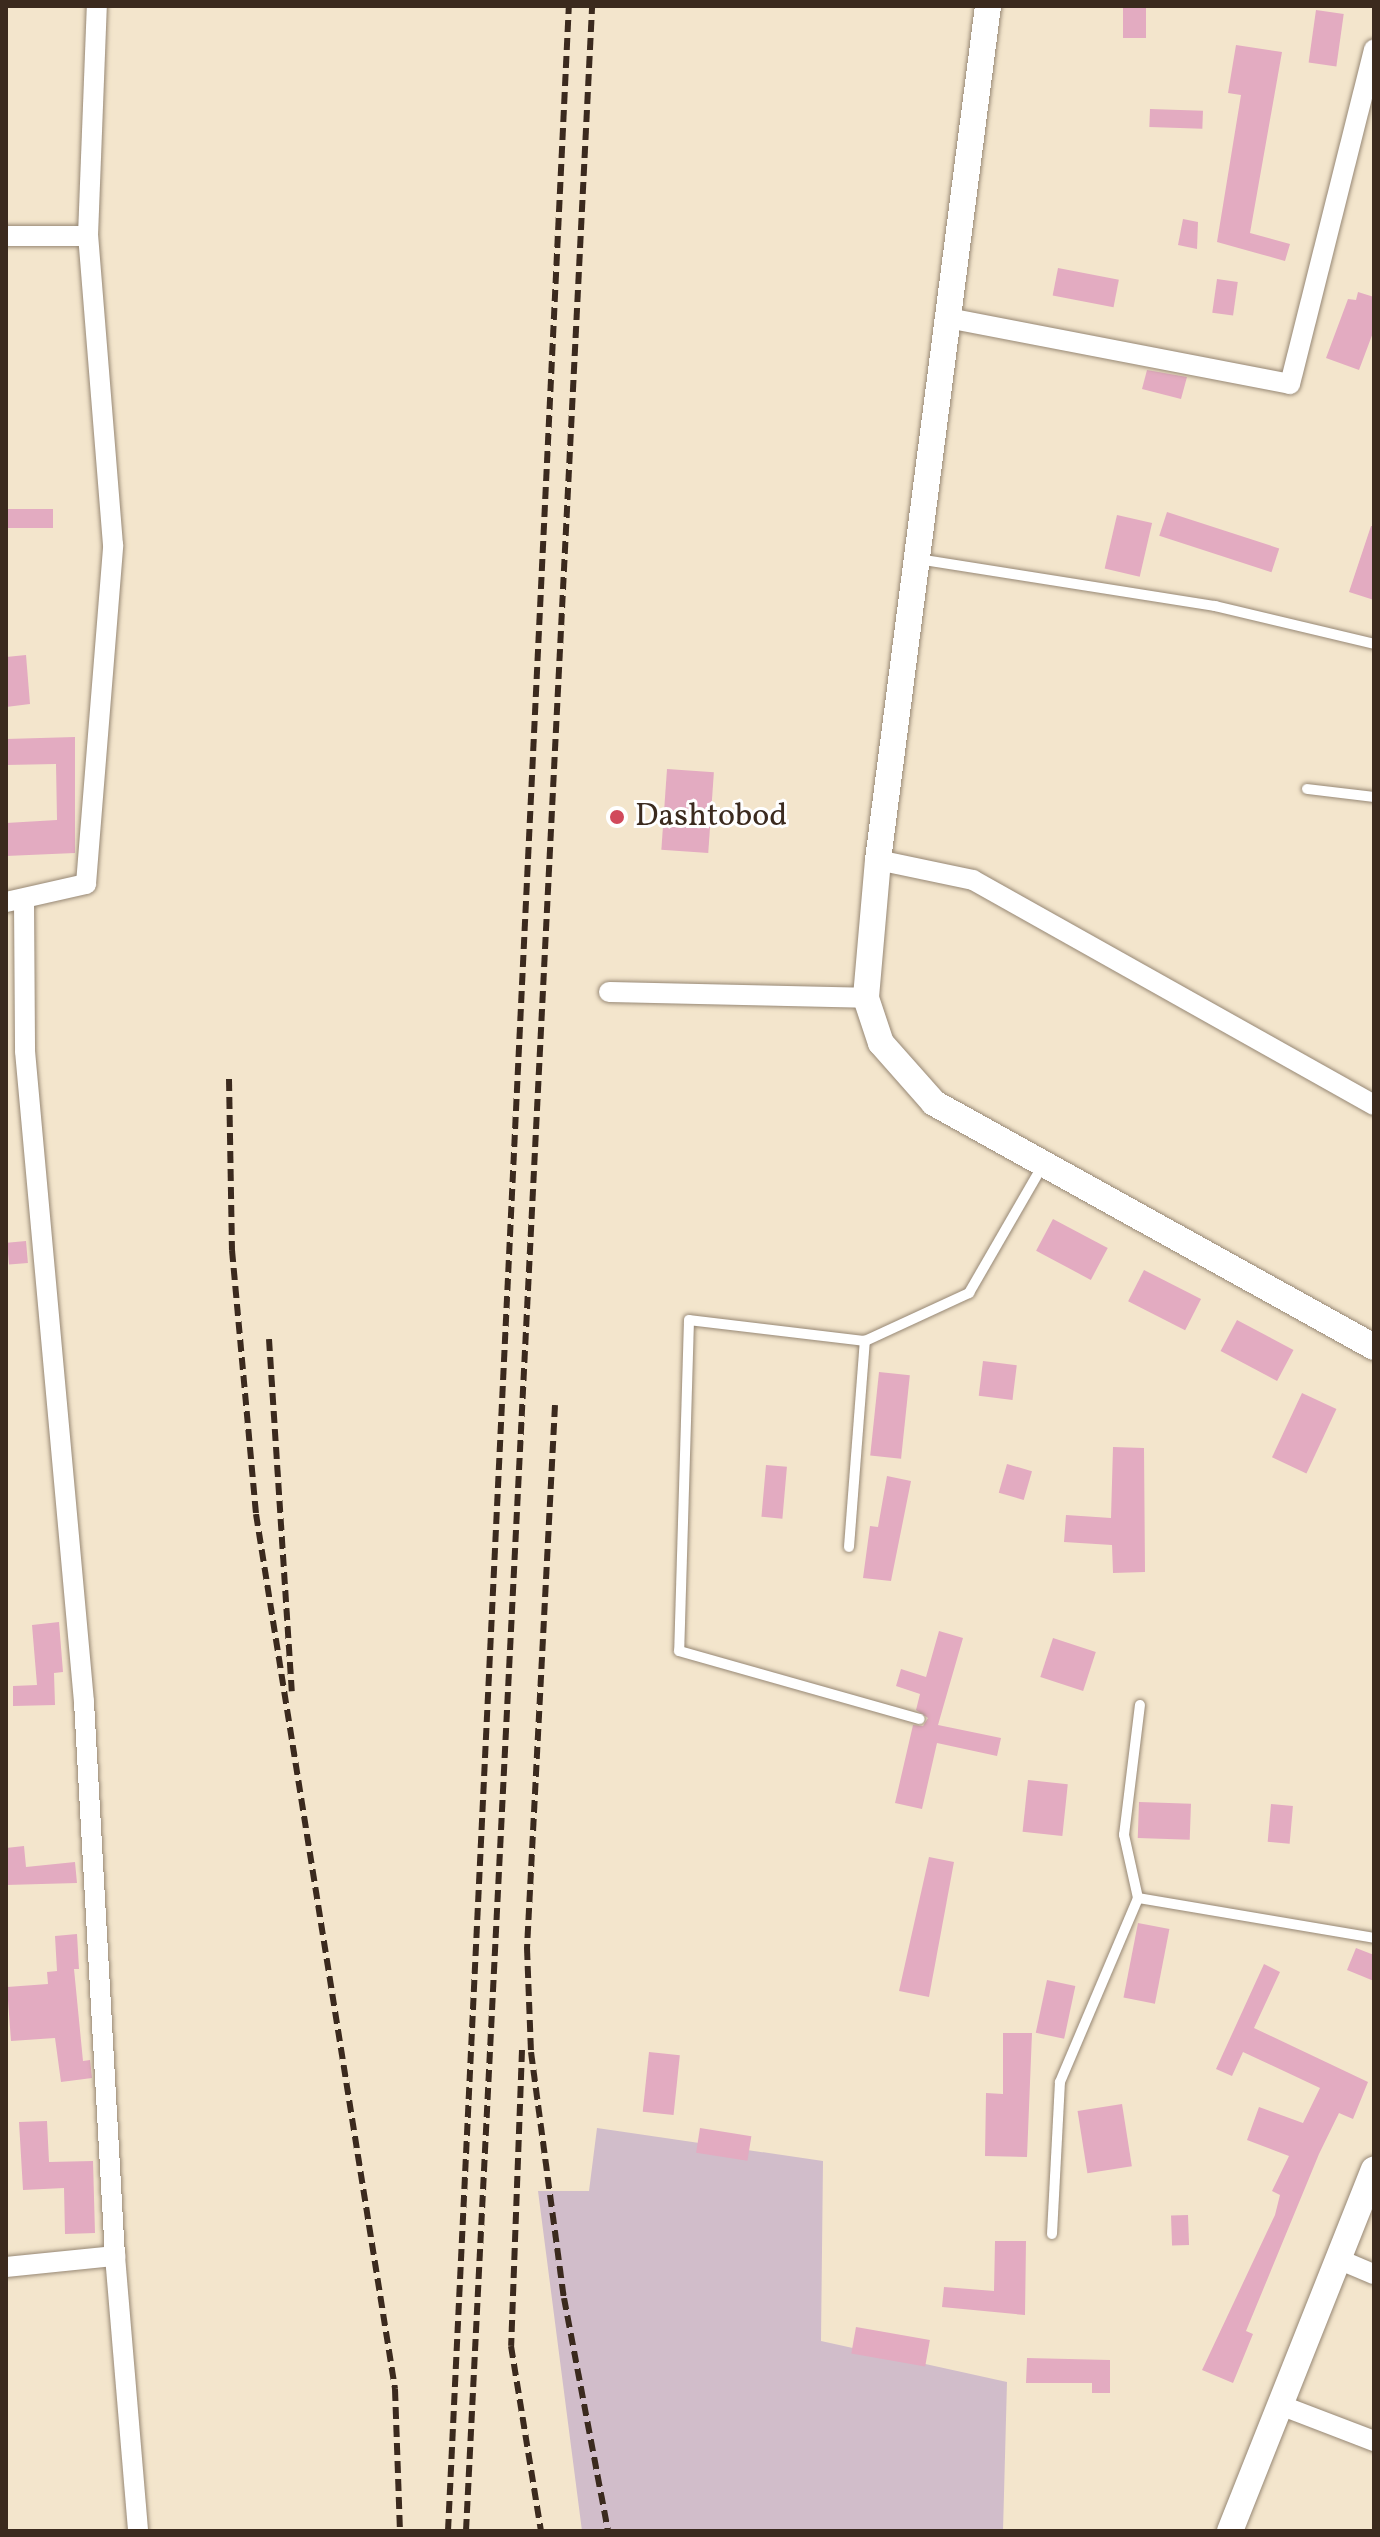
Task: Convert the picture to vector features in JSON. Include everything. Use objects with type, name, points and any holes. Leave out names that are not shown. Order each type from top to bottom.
[{"type":"street","points":[[97,6],[88,236],[113,545],[86,884],[15,902],[25,1051],[84,1702],[115,2256],[138,2531]]},
{"type":"street","points":[[988,6],[878,860],[866,998],[881,1043],[934,1103],[1374,1347]]},
{"type":"street","points":[[948,318],[1290,384],[1374,49]]},
{"type":"street","points":[[6,236],[88,236]]},
{"type":"street","points":[[878,860],[973,880],[1374,1105]]},
{"type":"street","points":[[609,992],[866,998]]},
{"type":"street","points":[[1230,2531],[1374,2170]]},
{"type":"street","points":[[6,2267],[115,2256]]},
{"type":"street","points":[[1338,2259],[1374,2274]]},
{"type":"street","points":[[1280,2405],[1374,2441]]},
{"type":"lane","points":[[916,559],[1215,606],[1374,644]]},
{"type":"lane","points":[[1307,789],[1374,797]]},
{"type":"lane","points":[[920,1719],[679,1651],[689,1320],[865,1341],[969,1293],[1044,1164]]},
{"type":"lane","points":[[849,1547],[865,1341]]},
{"type":"lane","points":[[1052,2234],[1060,2082],[1138,1898],[1124,1835],[1140,1705]]},
{"type":"lane","points":[[1138,1898],[1374,1938]]},
{"type":"shaded area","points":[[597,2128],[823,2161],[821,2341],[1007,2382],[1003,2531],[582,2531],[538,2191],[589,2191]]},
{"type":"building","points":[[1123,6],[1146,6],[1146,38],[1123,38]]},
{"type":"building","points":[[1316,10],[1344,14],[1336,66],[1309,62]]},
{"type":"building","points":[[1236,45],[1282,52],[1250,233],[1290,244],[1285,261],[1217,242],[1241,95],[1228,93]]},
{"type":"building","points":[[1150,109],[1203,111],[1202,129],[1149,127]]},
{"type":"building","points":[[1183,219],[1198,222],[1197,249],[1178,245]]},
{"type":"building","points":[[1058,268],[1119,280],[1114,307],[1053,295]]},
{"type":"building","points":[[1217,279],[1238,282],[1233,316],[1212,313]]},
{"type":"building","points":[[1358,292],[1374,297],[1374,330],[1359,370],[1326,358],[1348,299],[1356,300]]},
{"type":"building","points":[[1147,370],[1187,377],[1181,399],[1142,389]]},
{"type":"building","points":[[6,509],[53,509],[53,528],[6,528]]},
{"type":"building","points":[[1167,512],[1279,548],[1271,572],[1159,536]]},
{"type":"building","points":[[1117,515],[1152,523],[1140,577],[1105,569]]},
{"type":"building","points":[[1371,526],[1374,526],[1374,600],[1349,592]]},
{"type":"building","points":[[26,655],[30,704],[6,707],[6,657]]},
{"type":"building","points":[[75,737],[75,853],[6,856],[6,823],[57,820],[56,764],[6,765],[6,739]]},
{"type":"building","points":[[667,769],[714,772],[708,853],[661,850]]},
{"type":"building","points":[[1053,1219],[1108,1248],[1091,1280],[1036,1251]]},
{"type":"building","points":[[26,1241],[28,1263],[9,1265],[7,1243]]},
{"type":"building","points":[[1144,1270],[1201,1299],[1185,1330],[1128,1301]]},
{"type":"building","points":[[1237,1320],[1294,1350],[1277,1381],[1221,1351]]},
{"type":"building","points":[[983,1361],[1017,1365],[1012,1400],[979,1396]]},
{"type":"building","points":[[879,1372],[910,1375],[901,1459],[870,1456]]},
{"type":"building","points":[[1302,1393],[1336,1409],[1306,1473],[1272,1457]]},
{"type":"building","points":[[1113,1447],[1144,1448],[1145,1572],[1113,1573],[1112,1545],[1064,1542],[1066,1515],[1111,1518]]},
{"type":"building","points":[[1007,1464],[1032,1471],[1024,1500],[999,1493]]},
{"type":"building","points":[[766,1465],[787,1467],[782,1519],[761,1517]]},
{"type":"building","points":[[887,1476],[911,1481],[891,1581],[863,1578],[870,1526],[878,1527]]},
{"type":"building","points":[[59,1622],[63,1672],[54,1673],[55,1705],[13,1706],[13,1686],[37,1685],[32,1625]]},
{"type":"building","points":[[939,1631],[963,1638],[938,1725],[1001,1738],[997,1756],[937,1743],[922,1809],[895,1803],[913,1725],[923,1726],[928,1718],[916,1710],[920,1694],[896,1686],[901,1669],[926,1677]]},
{"type":"building","points":[[1053,1638],[1096,1652],[1083,1691],[1040,1677]]},
{"type":"building","points":[[1028,1780],[1068,1784],[1062,1836],[1023,1832]]},
{"type":"building","points":[[1139,1802],[1191,1804],[1190,1840],[1138,1838]]},
{"type":"building","points":[[1271,1804],[1293,1806],[1290,1844],[1268,1842]]},
{"type":"building","points":[[24,1846],[26,1867],[75,1862],[77,1883],[6,1885],[6,1848]]},
{"type":"building","points":[[929,1857],[954,1862],[929,1997],[899,1991]]},
{"type":"building","points":[[1138,1923],[1169,1929],[1155,2004],[1123,1998]]},
{"type":"building","points":[[77,1934],[79,1969],[74,1969],[83,2061],[90,2060],[92,2078],[61,2082],[55,2038],[11,2041],[7,1987],[48,1984],[47,1972],[57,1971],[55,1936]]},
{"type":"building","points":[[1356,1948],[1374,1955],[1374,1981],[1347,1970]]},
{"type":"building","points":[[1264,1964],[1280,1972],[1254,2028],[1368,2082],[1353,2119],[1339,2113],[1319,2154],[1246,2331],[1253,2334],[1233,2383],[1202,2370],[1275,2215],[1280,2195],[1272,2191],[1289,2156],[1247,2140],[1259,2107],[1303,2123],[1320,2088],[1243,2052],[1232,2076],[1216,2069]]},
{"type":"building","points":[[1047,1980],[1075,1986],[1064,2039],[1036,2033]]},
{"type":"building","points":[[1003,2033],[1032,2033],[1027,2157],[985,2156],[986,2093],[1003,2094]]},
{"type":"building","points":[[649,2052],[680,2055],[674,2115],[643,2112]]},
{"type":"building","points":[[1122,2104],[1132,2166],[1087,2173],[1078,2111]]},
{"type":"building","points":[[47,2121],[49,2162],[93,2161],[95,2233],[65,2234],[64,2188],[23,2190],[19,2122]]},
{"type":"building","points":[[700,2128],[751,2136],[747,2161],[696,2153]]},
{"type":"building","points":[[1188,2215],[1189,2245],[1172,2246],[1171,2216]]},
{"type":"building","points":[[995,2241],[1026,2241],[1025,2315],[942,2307],[944,2287],[994,2291]]},
{"type":"building","points":[[856,2327],[930,2340],[925,2367],[851,2354]]},
{"type":"building","points":[[1027,2358],[1110,2360],[1110,2393],[1092,2393],[1092,2383],[1026,2383]]},
{"type":"railway","points":[[448,2531],[569,6]]},
{"type":"railway","points":[[466,2531],[592,6]]},
{"type":"railway","points":[[229,1079],[232,1250],[256,1514],[395,2389],[400,2531]]},
{"type":"railway","points":[[269,1339],[292,1691]]},
{"type":"railway","points":[[555,1405],[527,1948],[531,2052],[564,2298],[608,2531]]},
{"type":"railway","points":[[522,2050],[511,2346],[541,2531]]},
{"type":"place","name":"Dashtobod","points":[[617,817]]}]
